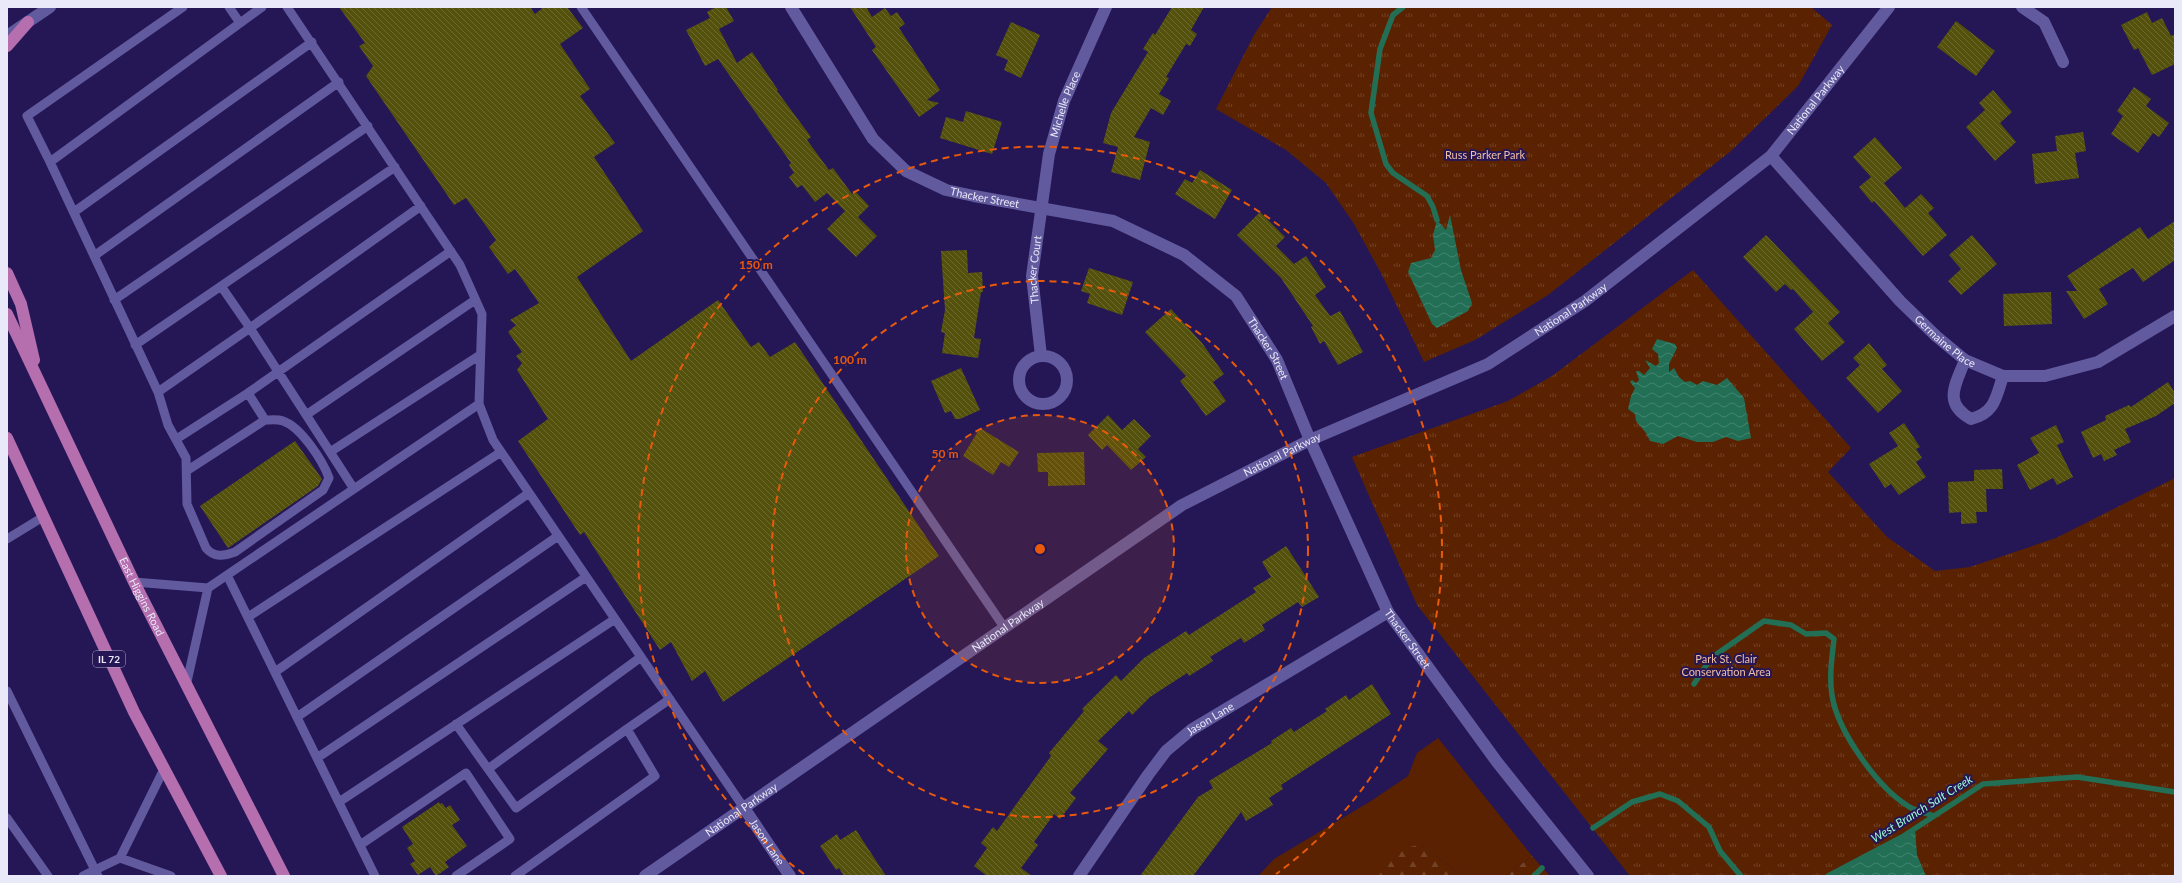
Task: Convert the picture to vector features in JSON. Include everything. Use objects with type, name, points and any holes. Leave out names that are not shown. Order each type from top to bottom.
[{"type":"main road","points":[[7,46],[28,22]]},
{"type":"main road","points":[[7,273],[21,304],[40,386]]},
{"type":"main road","name":"East Higgins Road","points":[[7,314],[134,582],[284,876]]},
{"type":"main road","name":"IL 72","points":[[7,438],[10,452],[43,517],[134,712],[220,876]]},
{"type":"street","points":[[7,36],[50,7]]},
{"type":"street","name":"Thacker Street","points":[[791,7],[873,139],[906,171],[946,190],[1112,221],[1184,255],[1236,296],[1277,360],[1310,440],[1388,612],[1497,762],[1588,876]]},
{"type":"street","name":"Michelle Place","points":[[1041,208],[1049,154],[1064,101],[1106,7]]},
{"type":"street","name":"National Parkway","points":[[645,876],[1182,505],[1310,440],[1488,364],[1585,301],[1771,156],[1889,7]]},
{"type":"street","points":[[2022,7],[2044,22],[2063,62]]},
{"type":"street","name":"Germaine Place","points":[[1771,156],[1900,301],[1936,336],[1966,360],[2003,376],[2046,376],[2098,362],[2175,316]]},
{"type":"street","name":"Thacker Court","points":[[1041,208],[1032,276],[1041,356]]},
{"type":"street","points":[[1966,360],[1954,386],[1953,401],[1961,413],[1971,419],[1982,416],[1992,406],[2003,376]]},
{"type":"street","name":"Jason Lane","points":[[1079,876],[1148,775],[1166,752],[1192,730],[1388,612]]},
{"type":"street","name":"Jason Lane","points":[[744,808],[790,876]]},
{"type":"lane","points":[[183,7],[27,116],[74,212],[158,392],[168,425],[178,438],[186,458],[188,470],[186,486],[187,504],[206,548],[210,553],[218,556],[235,552],[323,490],[329,478],[318,456],[292,426],[283,421],[265,420],[188,470]]},
{"type":"lane","points":[[229,7],[240,23]]},
{"type":"lane","points":[[50,162],[262,7]]},
{"type":"lane","points":[[287,7],[339,82],[460,266],[482,314],[479,404],[493,440],[744,808]]},
{"type":"lane","points":[[581,7],[1004,627]]},
{"type":"lane","points":[[74,212],[312,42]]},
{"type":"lane","points":[[94,256],[339,82]]},
{"type":"lane","points":[[114,300],[368,126]]},
{"type":"lane","points":[[135,345],[395,167]]},
{"type":"lane","points":[[158,392],[421,206]]},
{"type":"lane","points":[[178,438],[248,393],[451,252]]},
{"type":"lane","points":[[222,286],[354,489]]},
{"type":"lane","points":[[306,415],[475,300]]},
{"type":"lane","points":[[330,452],[480,355]]},
{"type":"lane","points":[[248,393],[265,420]]},
{"type":"lane","points":[[134,582],[208,588],[479,404]]},
{"type":"lane","points":[[248,616],[501,452]]},
{"type":"lane","points":[[275,672],[529,493]]},
{"type":"lane","points":[[7,539],[43,517]]},
{"type":"lane","points":[[297,717],[558,536]]},
{"type":"lane","points":[[227,575],[375,876]]},
{"type":"lane","points":[[317,758],[586,577]]},
{"type":"lane","points":[[186,686],[208,588]]},
{"type":"lane","points":[[339,802],[615,619]]},
{"type":"lane","points":[[488,769],[641,657]]},
{"type":"lane","points":[[7,691],[97,873]]},
{"type":"lane","points":[[456,724],[516,808],[670,699]]},
{"type":"lane","points":[[515,876],[655,776],[627,729]]},
{"type":"lane","points":[[83,876],[97,873],[120,858],[164,769]]},
{"type":"lane","points":[[360,845],[466,773],[510,839],[456,876]]},
{"type":"lane","points":[[7,818],[48,876]]},
{"type":"lane","points":[[120,858],[171,876]]},
{"type":"green space","name":"Russ Parker Park","points":[[1272,7],[1811,7],[1832,25],[1798,86],[1731,151],[1548,295],[1475,340],[1424,362],[1381,273],[1354,224],[1326,183],[1286,150],[1216,109],[1254,35]]},
{"type":"green space","name":"Park St. Clair Conservation Area","points":[[1693,270],[1851,448],[1828,472],[1887,537],[1935,571],[1970,567],[2056,538],[2175,478],[2175,876],[1630,876],[1417,605],[1352,457],[1508,401],[1552,376]]},
{"type":"green space","points":[[1438,738],[1532,856],[1506,876],[1462,876],[1421,844],[1379,876],[1258,876],[1274,859],[1371,801],[1408,776],[1417,753]]},
{"type":"green space","points":[[1421,844],[1462,876],[1378,876],[1402,849]]},
{"type":"green space","points":[[1532,856],[1550,876],[1506,876]]},
{"type":"water","points":[[1450,215],[1461,270],[1472,303],[1468,311],[1437,328],[1432,324],[1408,272],[1411,263],[1431,258],[1435,250],[1433,235],[1437,220],[1446,230]]},
{"type":"water","points":[[1657,339],[1675,344],[1677,348],[1669,364],[1669,372],[1674,368],[1679,377],[1685,382],[1690,381],[1697,385],[1703,381],[1717,385],[1727,378],[1744,398],[1751,438],[1738,441],[1726,437],[1713,442],[1697,442],[1678,436],[1663,444],[1650,441],[1646,433],[1636,421],[1635,414],[1628,409],[1631,396],[1635,388],[1630,382],[1632,380],[1636,383],[1639,380],[1636,371],[1639,371],[1644,375],[1650,368],[1645,360],[1656,366],[1659,363],[1658,354],[1652,349]]},
{"type":"water","points":[[1915,829],[1917,855],[1926,876],[1828,876]]},
{"type":"building","points":[[339,7],[530,7],[535,14],[544,7],[567,7],[583,28],[560,44],[590,89],[580,96],[615,143],[594,157],[643,231],[577,277],[631,361],[718,300],[751,347],[759,342],[770,357],[795,342],[939,556],[723,702],[705,671],[692,681],[671,642],[660,650],[584,532],[580,535],[518,441],[548,419],[517,370],[522,363],[516,356],[522,352],[508,332],[516,325],[510,320],[539,303],[515,269],[508,274],[489,247],[496,240],[466,198],[454,205],[366,76],[373,66],[359,46],[365,43]]},
{"type":"building","points":[[716,7],[726,7],[734,21],[719,29],[737,63],[752,52],[778,90],[777,91],[811,137],[807,140],[829,170],[833,168],[852,194],[855,191],[869,206],[858,217],[877,236],[856,257],[827,229],[845,211],[827,193],[815,202],[802,185],[797,188],[789,177],[794,173],[789,165],[791,163],[718,59],[705,66],[686,30],[710,18],[707,12]]},
{"type":"building","points":[[850,7],[866,7],[872,17],[885,8],[891,16],[897,12],[905,24],[899,28],[940,90],[927,100],[939,103],[919,117],[872,50],[876,47]]},
{"type":"building","points":[[1172,7],[1204,7],[1191,30],[1197,34],[1190,46],[1186,44],[1166,77],[1169,78],[1159,94],[1171,101],[1163,115],[1151,108],[1134,137],[1150,142],[1140,180],[1111,172],[1118,147],[1103,143],[1111,113],[1148,52],[1143,49],[1153,33],[1155,35]]},
{"type":"building","points":[[2147,12],[2152,23],[2162,18],[2171,36],[2175,34],[2175,64],[2152,75],[2138,48],[2134,50],[2121,25]]},
{"type":"building","points":[[1956,21],[1995,51],[1976,76],[1937,47]]},
{"type":"building","points":[[1011,22],[1040,35],[1021,78],[1004,70],[1008,60],[996,55]]},
{"type":"building","points":[[2134,87],[2151,99],[2146,106],[2169,123],[2159,137],[2153,133],[2138,153],[2111,134],[2123,116],[2117,111]]},
{"type":"building","points":[[1993,90],[2012,112],[2000,123],[2016,142],[1995,161],[1966,127],[1985,110],[1979,103]]},
{"type":"building","points":[[966,111],[1002,122],[992,154],[940,138],[946,117],[963,122]]},
{"type":"building","points":[[2083,132],[2086,151],[2075,153],[2079,178],[2035,184],[2032,154],[2057,151],[2055,136]]},
{"type":"building","points":[[1875,137],[1902,168],[1884,183],[1905,208],[1921,194],[1934,208],[1928,213],[1947,235],[1923,256],[1874,201],[1872,203],[1859,187],[1871,177],[1853,157]]},
{"type":"building","points":[[1200,170],[1232,190],[1215,219],[1175,194],[1185,179],[1192,183]]},
{"type":"building","points":[[1260,212],[1285,237],[1276,246],[1294,264],[1306,256],[1326,287],[1315,295],[1330,316],[1340,311],[1363,352],[1338,365],[1324,341],[1320,344],[1311,327],[1313,326],[1281,278],[1237,235]]},
{"type":"building","points":[[2175,221],[2175,260],[2143,282],[2133,268],[2099,289],[2108,304],[2084,319],[2066,291],[2077,291],[2067,276],[2140,227],[2148,239]]},
{"type":"building","points":[[1766,235],[1840,312],[1828,323],[1845,342],[1822,361],[1794,329],[1813,312],[1793,289],[1791,290],[1785,284],[1776,292],[1743,257]]},
{"type":"building","points":[[1972,235],[1997,264],[1961,295],[1948,281],[1961,269],[1949,255]]},
{"type":"building","points":[[967,250],[968,273],[982,272],[983,292],[981,292],[974,338],[981,339],[978,358],[942,353],[945,333],[941,332],[945,310],[941,251]]},
{"type":"building","points":[[1089,268],[1133,282],[1122,315],[1087,303],[1090,294],[1081,291]]},
{"type":"building","points":[[2051,292],[2052,324],[2004,326],[2003,294]]},
{"type":"building","points":[[1171,309],[1202,343],[1224,374],[1213,382],[1226,401],[1206,416],[1180,381],[1186,376],[1145,332]]},
{"type":"building","points":[[1869,343],[1887,365],[1882,369],[1902,391],[1878,413],[1846,378],[1860,365],[1853,358]]},
{"type":"building","points":[[961,368],[980,410],[960,419],[955,419],[951,411],[945,413],[931,381]]},
{"type":"building","points":[[2168,382],[2175,393],[2175,403],[2156,416],[2125,429],[2131,442],[2114,450],[2117,455],[2104,461],[2101,454],[2093,458],[2081,432],[2106,420],[2105,416],[2129,405],[2131,407]]},
{"type":"building","points":[[1108,415],[1122,430],[1134,419],[1151,436],[1138,449],[1146,457],[1131,470],[1107,445],[1102,450],[1088,435]]},
{"type":"building","points":[[1904,423],[1920,447],[1916,449],[1922,458],[1916,462],[1926,477],[1899,495],[1891,484],[1885,488],[1869,464],[1898,446],[1889,433]]},
{"type":"building","points":[[2056,425],[2064,442],[2057,445],[2073,477],[2057,485],[2053,478],[2030,490],[2017,465],[2039,453],[2030,438]]},
{"type":"building","points":[[980,428],[1019,452],[1009,467],[1001,462],[993,475],[963,456]]},
{"type":"building","points":[[295,441],[322,479],[318,486],[228,548],[200,506]]},
{"type":"building","points":[[1084,452],[1085,485],[1048,486],[1048,472],[1038,472],[1037,453]]},
{"type":"building","points":[[2002,469],[2003,489],[1986,489],[1987,512],[1976,512],[1977,523],[1961,524],[1961,512],[1949,513],[1948,482],[1974,481],[1974,470]]},
{"type":"building","points":[[1286,546],[1319,597],[1302,607],[1298,602],[1262,625],[1265,630],[1244,643],[1241,638],[1210,657],[1213,661],[1189,676],[1187,673],[1150,697],[1132,715],[1129,711],[1098,741],[1108,749],[1070,793],[1076,798],[1060,819],[1054,814],[1034,842],[1038,845],[1021,868],[1032,876],[987,876],[974,866],[987,848],[981,843],[993,827],[997,831],[1051,756],[1049,753],[1084,711],[1082,709],[1116,675],[1121,681],[1144,658],[1186,631],[1189,635],[1256,592],[1253,588],[1271,577],[1262,562]]},
{"type":"building","points":[[1372,684],[1391,714],[1281,785],[1283,789],[1269,798],[1273,805],[1246,821],[1241,812],[1193,876],[1140,876],[1198,797],[1213,788],[1209,781],[1272,743],[1271,741],[1291,728],[1294,732],[1327,711],[1325,709],[1346,695],[1349,700]]},
{"type":"building","points":[[439,802],[446,808],[450,805],[460,820],[452,825],[467,846],[445,862],[449,867],[436,876],[430,867],[418,875],[410,864],[415,861],[407,848],[413,844],[402,827]]},
{"type":"building","points":[[856,830],[886,876],[844,876],[839,868],[836,870],[820,846],[837,834],[840,840]]},
{"type":"waterway","points":[[1403,7],[1393,15],[1380,49],[1371,113],[1386,164],[1393,173],[1427,196],[1433,207],[1437,220]]},
{"type":"waterway","points":[[1694,684],[1711,658],[1764,621],[1791,625],[1806,634],[1826,633],[1834,639],[1831,688],[1835,709],[1850,740],[1872,772],[1896,797],[1911,808],[1934,816]]},
{"type":"waterway","name":"West Branch Salt Creek","points":[[1828,876],[1902,837],[1983,784],[2077,777],[2175,792]]},
{"type":"waterway","points":[[1593,828],[1632,802],[1660,794],[1678,801],[1709,827],[1720,851],[1741,876]]},
{"type":"waterway","points":[[1534,876],[1542,868]]}]
